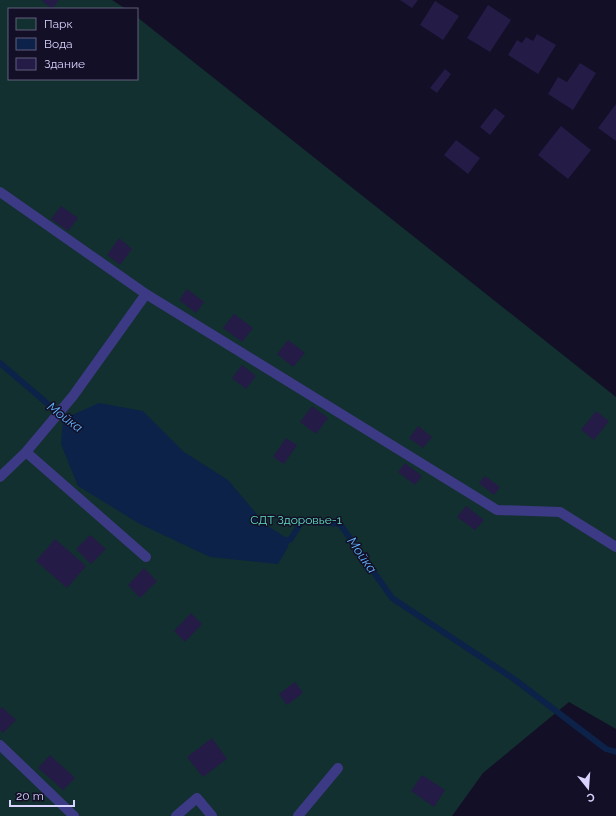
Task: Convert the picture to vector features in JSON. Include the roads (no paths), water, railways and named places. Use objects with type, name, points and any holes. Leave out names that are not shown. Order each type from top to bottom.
[{"type":"lane","points":[[0,192],[146,294],[498,510],[560,512],[616,547]]},
{"type":"lane","points":[[0,477],[26,452],[73,396],[146,294]]},
{"type":"lane","points":[[26,452],[146,557]]},
{"type":"lane","points":[[0,745],[74,816]]},
{"type":"lane","points":[[298,816],[338,768]]},
{"type":"lane","points":[[176,816],[197,798],[212,816]]},
{"type":"water","points":[[99,403],[143,411],[184,452],[228,480],[266,525],[290,540],[287,549],[278,564],[210,557],[140,524],[78,486],[61,444],[63,419]]},
{"type":"waterway","name":"Мойка","points":[[0,363],[69,422]]},
{"type":"waterway","name":"Мойка","points":[[282,540],[290,540],[302,521],[340,524],[392,598],[514,679],[606,749],[616,752]]},
{"type":"park label","name":"СДТ Здоровье-1","points":[[296,520]]}]
